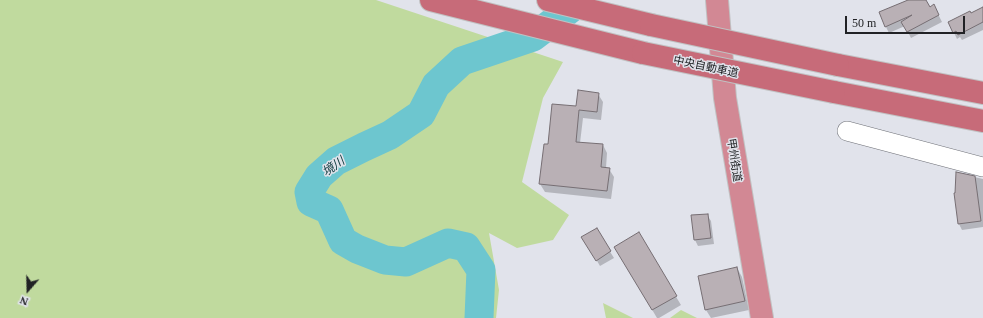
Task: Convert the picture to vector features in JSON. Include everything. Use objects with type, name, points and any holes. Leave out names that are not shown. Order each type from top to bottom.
[{"type":"highway","name":"中央自動車道","points":[[431,0],[643,53],[983,121]]},
{"type":"highway","points":[[548,0],[650,25],[838,65],[983,93]]},
{"type":"highway","name":"甲州街道","points":[[717,0],[725,98],[762,318]]},
{"type":"street","points":[[847,131],[983,167]]},
{"type":"green space","points":[[0,0],[376,0],[563,62],[543,98],[522,182],[569,215],[553,240],[517,248],[489,233],[499,290],[496,318],[0,318]]},
{"type":"green space","points":[[603,303],[633,318],[606,318]]},
{"type":"green space","points":[[681,310],[697,318],[670,318]]},
{"type":"building","points":[[908,0],[926,0],[930,7],[934,4],[939,15],[907,32],[901,22],[912,15],[885,27],[879,12]]},
{"type":"building","points":[[983,7],[983,22],[958,35],[956,31],[953,33],[948,22],[970,11],[971,13]]},
{"type":"building","points":[[578,90],[599,93],[597,112],[579,110],[576,142],[603,144],[601,167],[610,168],[607,191],[539,184],[544,144],[548,144],[552,104],[576,106]]},
{"type":"building","points":[[956,172],[975,176],[981,221],[958,224],[954,193]]},
{"type":"building","points":[[708,214],[711,238],[694,240],[691,215]]},
{"type":"building","points":[[597,228],[611,251],[596,261],[581,237]]},
{"type":"building","points":[[639,232],[677,296],[652,310],[614,247]]},
{"type":"building","points":[[737,267],[745,301],[705,310],[698,276]]},
{"type":"waterway","name":"境川","points":[[479,318],[481,270],[466,247],[448,243],[406,262],[385,260],[357,249],[343,241],[329,210],[311,202],[309,192],[319,176],[336,161],[390,135],[421,114],[436,85],[462,61],[533,37],[582,0]]}]
